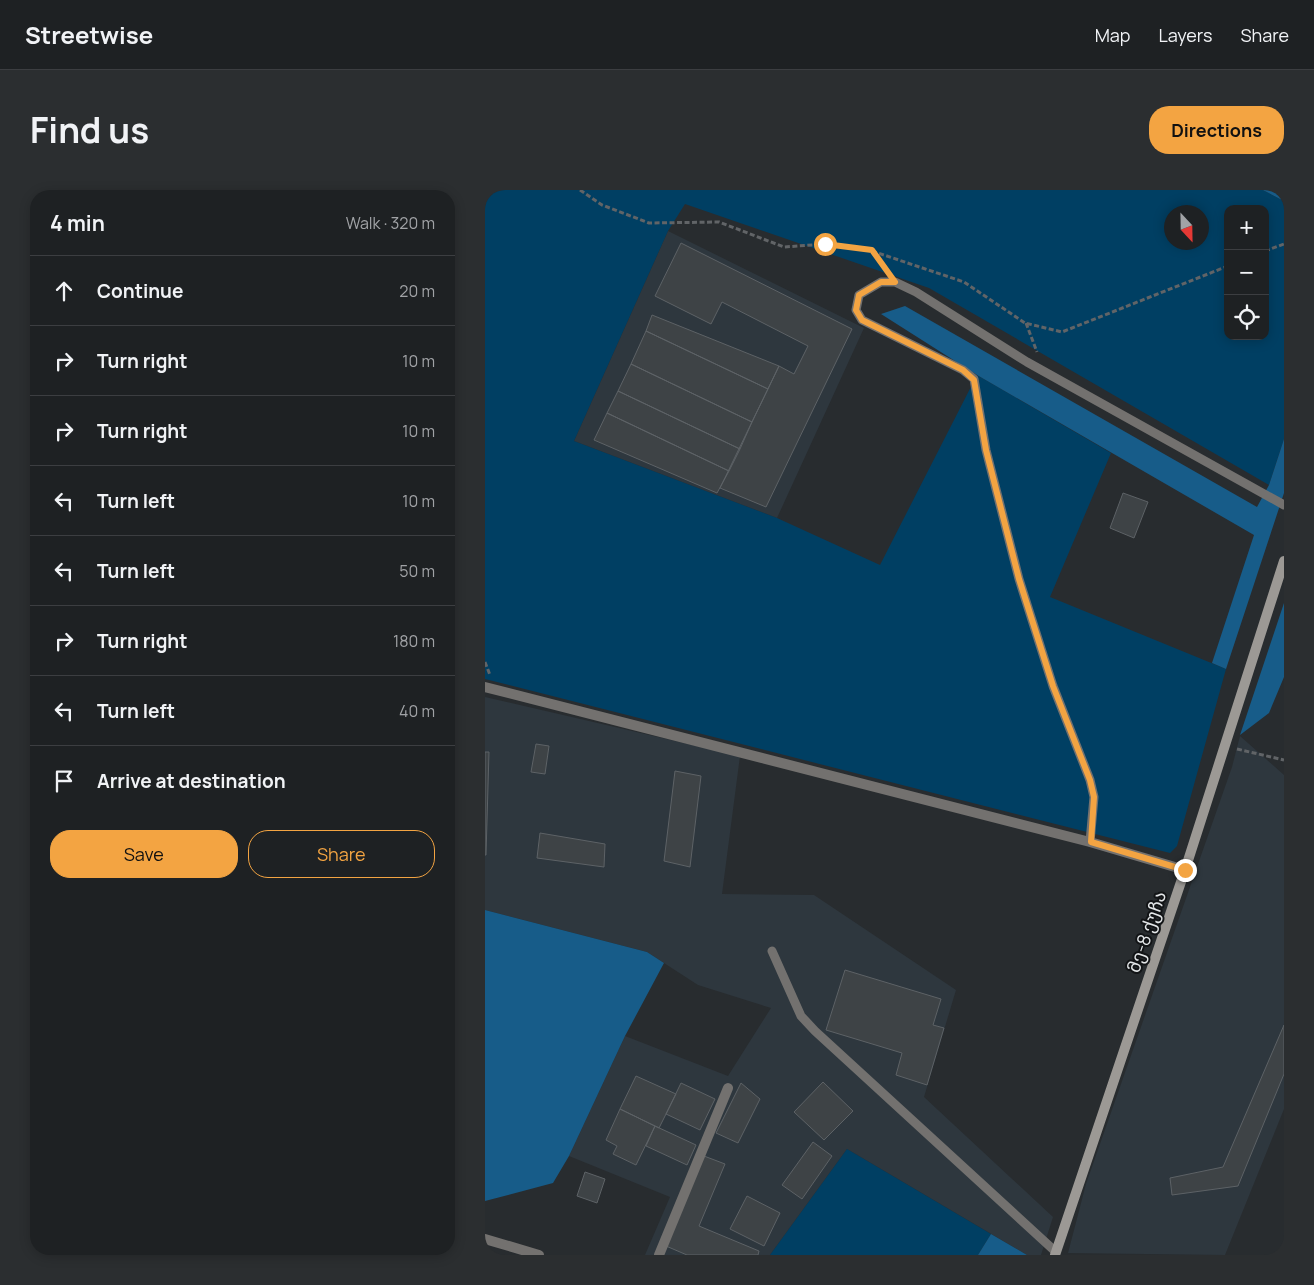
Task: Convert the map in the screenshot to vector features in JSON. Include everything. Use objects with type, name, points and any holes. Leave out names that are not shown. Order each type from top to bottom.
[{"type":"street","name":"მე-8 ქუჩა","points":[[1055,1254],[1185,870],[1284,561]]},
{"type":"street","points":[[485,687],[1091,842],[1185,870]]},
{"type":"street","points":[[659,1255],[728,1088]]},
{"type":"street","points":[[485,1239],[524,1253],[539,1255]]},
{"type":"lane","points":[[1091,842],[1094,797],[1090,780],[1053,686],[1019,579],[986,450],[974,380],[963,370],[862,320],[856,310],[859,295],[881,282],[895,282],[916,292],[1045,372],[1284,505]]},
{"type":"lane","points":[[773,951],[801,1016],[810,1026],[1055,1254]]},
{"type":"path","points":[[580,190],[603,205],[649,224],[719,222],[783,247],[825,244],[872,250],[965,282],[1025,322],[1062,332],[1224,268]]},
{"type":"path","points":[[1268,250],[1284,244]]},
{"type":"path","points":[[872,250],[895,282]]},
{"type":"path","points":[[1025,322],[1045,372]]},
{"type":"path","points":[[1224,746],[1284,760]]},
{"type":"shaded area","points":[[485,190],[1263,190],[1284,201],[1284,439],[1269,485],[929,288],[685,204],[668,231],[574,441],[777,518],[880,565],[977,375],[1111,453],[1050,597],[1226,669],[1177,846],[1170,853],[485,679]]},
{"type":"shaded area","points":[[1263,190],[1284,190],[1284,201]]},
{"type":"shaded area","points":[[668,231],[864,328],[777,518],[574,441]]},
{"type":"shaded area","points":[[905,306],[1257,507],[1269,485],[1284,439],[1284,493],[1226,669],[1212,663],[1254,535],[977,375],[881,314]]},
{"type":"shaded area","points":[[1284,603],[1284,677],[1269,713],[1240,735]]},
{"type":"shaded area","points":[[485,697],[740,756],[722,894],[814,895],[956,990],[924,1097],[1053,1217],[1041,1255],[1027,1255],[847,1149],[770,1255],[645,1255],[670,1197],[569,1156],[625,1036],[728,1076],[771,1008],[698,985],[647,952],[485,910]]},
{"type":"shaded area","points":[[1240,736],[1284,775],[1284,1109],[1225,1255],[1068,1253],[1086,1184],[1232,767]]},
{"type":"shaded area","points":[[485,910],[647,952],[664,963],[625,1036],[569,1156],[553,1183],[485,1201]]},
{"type":"shaded area","points":[[847,1149],[991,1234],[978,1255],[770,1255]]},
{"type":"shaded area","points":[[991,1234],[1027,1255],[978,1255]]},
{"type":"building","points":[[681,243],[852,329],[766,507],[720,488],[779,366],[794,374],[808,346],[722,302],[711,324],[655,296]]},
{"type":"building","points":[[652,315],[779,366],[768,389],[646,331]]},
{"type":"building","points":[[646,331],[768,389],[752,422],[631,364]]},
{"type":"building","points":[[631,364],[752,422],[740,449],[618,391]]},
{"type":"building","points":[[618,391],[740,449],[729,471],[607,413]]},
{"type":"building","points":[[607,413],[729,471],[717,493],[594,440]]},
{"type":"building","points":[[1123,493],[1148,502],[1134,538],[1110,528]]},
{"type":"building","points":[[536,744],[549,746],[545,774],[531,772]]},
{"type":"building","points":[[485,752],[489,752],[486,855],[485,855]]},
{"type":"building","points":[[675,771],[701,776],[690,867],[664,861]]},
{"type":"building","points":[[540,833],[605,844],[604,867],[537,858]]},
{"type":"building","points":[[845,970],[941,999],[933,1025],[944,1028],[927,1085],[896,1075],[902,1053],[826,1030]]},
{"type":"building","points":[[1284,1025],[1284,1074],[1238,1186],[1172,1195],[1170,1178],[1223,1167]]},
{"type":"building","points":[[636,1076],[676,1094],[659,1128],[620,1109]]},
{"type":"building","points":[[823,1082],[853,1111],[824,1140],[794,1112]]},
{"type":"building","points":[[681,1083],[715,1099],[700,1130],[666,1114]]},
{"type":"building","points":[[741,1083],[760,1099],[738,1143],[716,1133]]},
{"type":"building","points":[[620,1109],[655,1126],[636,1165],[613,1154],[617,1146],[606,1140]]},
{"type":"building","points":[[655,1126],[696,1145],[687,1165],[646,1146]]},
{"type":"building","points":[[813,1142],[832,1156],[802,1199],[782,1185]]},
{"type":"building","points":[[704,1156],[725,1164],[699,1226],[759,1251],[758,1255],[687,1255],[666,1246]]},
{"type":"building","points":[[585,1172],[605,1179],[597,1203],[577,1196]]},
{"type":"building","points":[[747,1196],[780,1213],[764,1246],[730,1229]]},
{"type":"route","points":[[825,244],[872,250],[895,282],[881,282],[859,295],[856,310],[862,320],[963,370],[974,380],[986,450],[1019,579],[1053,686],[1090,780],[1094,797],[1091,842],[1185,870]]}]
